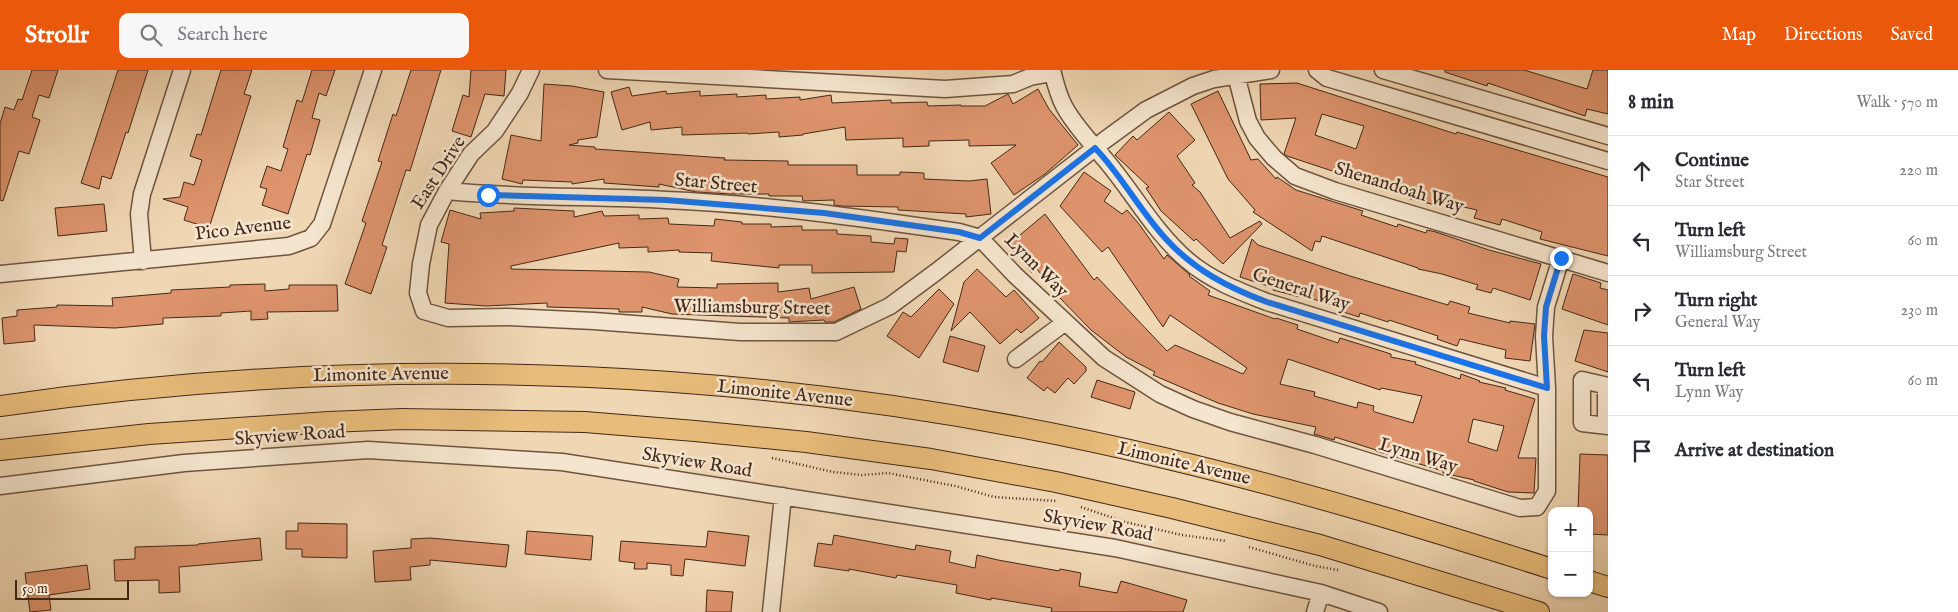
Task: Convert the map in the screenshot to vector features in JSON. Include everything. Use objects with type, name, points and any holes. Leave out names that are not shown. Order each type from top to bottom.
[{"type":"main road","name":"Limonite Avenue","points":[[0,406],[110,392],[246,380],[361,374],[437,373],[602,378],[826,397],[916,409],[1037,430],[1162,457],[1294,490],[1548,568]]},
{"type":"main road","points":[[0,450],[149,434],[402,419],[585,422],[778,439],[931,459],[1056,482],[1163,506],[1320,545],[1539,612]]},
{"type":"main road","points":[[1593,582],[1608,587]]},
{"type":"street","points":[[143,261],[139,214],[142,194],[182,70]]},
{"type":"street","name":"Pico Avenue","points":[[0,274],[289,246],[311,238],[322,224],[373,70]]},
{"type":"street","name":"East Drive","points":[[424,311],[418,293],[421,264],[429,225],[447,191],[471,154],[495,130],[520,94],[531,70]]},
{"type":"street","points":[[607,70],[945,89],[1013,84],[1052,71]]},
{"type":"street","name":"Williamsburg Street","points":[[424,311],[448,318],[508,317],[594,321],[740,332],[836,332],[890,306],[1095,148],[1135,118],[1165,99],[1214,79],[1271,70]]},
{"type":"street","points":[[1317,70],[1327,78],[1608,161]]},
{"type":"street","points":[[1383,70],[1608,136]]},
{"type":"street","name":"General Way","points":[[1052,71],[1064,107],[1095,148],[1166,239],[1187,260],[1213,278],[1267,302],[1547,388]]},
{"type":"street","name":"Shenandoah Way","points":[[1236,75],[1248,121],[1257,138],[1274,158],[1295,176],[1335,191],[1608,273]]},
{"type":"street","name":"Star Street","points":[[447,191],[488,195],[666,200],[814,212],[959,232],[980,238]]},
{"type":"street","name":"Lynn Way","points":[[980,238],[1016,276],[1104,358],[1126,374],[1160,394],[1193,409],[1230,422],[1315,445],[1520,508],[1538,507],[1547,491],[1547,388],[1544,336],[1546,307],[1561,258]]},
{"type":"street","name":"Lynn Way","points":[[1016,358],[1064,322]]},
{"type":"street","points":[[1582,380],[1607,386],[1607,425],[1582,423],[1582,380]]},
{"type":"street","name":"Skyview Road","points":[[0,486],[184,463],[368,450],[562,462],[1115,548],[1321,593],[1379,612]]},
{"type":"street","points":[[771,612],[783,496]]},
{"type":"street","points":[[1316,612],[1321,593]]},
{"type":"path","points":[[771,457],[832,472],[862,475],[888,473],[954,486],[994,497],[1062,502]]},
{"type":"path","points":[[1074,505],[1126,522],[1182,536],[1227,541]]},
{"type":"path","points":[[1245,546],[1315,566],[1340,570]]},
{"type":"building","points":[[32,70],[58,70],[49,98],[39,95],[32,117],[40,120],[29,154],[19,151],[3,201],[0,200],[0,124],[5,107],[14,110],[18,99],[22,100]]},
{"type":"building","points":[[118,70],[148,70],[111,179],[102,176],[99,189],[81,183]]},
{"type":"building","points":[[221,70],[252,70],[244,94],[251,96],[209,228],[184,220],[188,207],[163,199],[180,197],[184,182],[194,185],[202,160],[190,156],[197,134],[201,135]]},
{"type":"building","points":[[312,70],[335,70],[326,96],[319,93],[312,118],[320,120],[310,155],[307,154],[288,214],[262,205],[267,189],[260,187],[267,166],[281,171],[288,149],[283,147],[297,100],[302,102]]},
{"type":"building","points":[[411,70],[441,70],[410,171],[406,170],[382,245],[387,247],[371,294],[345,284],[366,223],[362,221],[382,162],[378,161],[393,114],[396,116]]},
{"type":"building","points":[[471,70],[506,70],[504,96],[485,94],[471,137],[452,131],[463,95],[469,97]]},
{"type":"building","points":[[1445,70],[1524,70],[1587,89],[1593,70],[1608,70],[1608,114],[1587,109],[1585,116],[1488,83],[1487,86],[1445,72]]},
{"type":"building","points":[[1297,83],[1456,134],[1457,132],[1608,177],[1608,256],[1540,239],[1542,232],[1502,219],[1500,225],[1474,218],[1477,210],[1437,201],[1436,205],[1410,199],[1411,197],[1287,156],[1284,154],[1296,118],[1261,120],[1260,84]],"holes":[[[1322,114],[1364,126],[1356,149],[1315,135]]]},
{"type":"building","points":[[544,84],[572,86],[604,92],[597,137],[578,140],[578,143],[569,145],[595,147],[595,149],[725,158],[724,160],[788,161],[788,165],[857,165],[857,175],[900,175],[900,172],[924,173],[924,179],[969,181],[987,179],[991,214],[966,217],[966,214],[898,210],[898,207],[842,206],[834,205],[834,200],[803,201],[802,196],[696,192],[659,184],[659,187],[604,183],[604,179],[572,184],[572,182],[523,180],[522,184],[502,179],[511,135],[541,141]]},
{"type":"building","points":[[629,87],[632,96],[666,91],[667,94],[700,91],[700,96],[737,94],[737,97],[766,95],[766,99],[800,97],[800,100],[831,95],[832,103],[891,100],[891,103],[927,102],[928,106],[985,106],[1008,94],[1013,104],[1038,89],[1049,109],[1078,145],[1045,174],[1014,195],[991,163],[1016,145],[969,146],[969,140],[929,141],[929,146],[903,147],[903,138],[846,140],[845,127],[803,135],[779,137],[779,132],[682,135],[682,127],[651,130],[650,122],[622,130],[611,92]]},
{"type":"building","points":[[1218,91],[1251,160],[1258,159],[1276,179],[1277,177],[1296,190],[1363,211],[1361,215],[1397,227],[1398,224],[1426,233],[1427,230],[1436,232],[1489,250],[1541,264],[1530,300],[1493,288],[1491,293],[1476,289],[1478,285],[1418,269],[1322,236],[1320,242],[1315,241],[1312,251],[1253,212],[1255,210],[1228,179],[1191,104]]},
{"type":"building","points":[[1169,112],[1195,140],[1177,156],[1195,183],[1192,185],[1200,192],[1230,238],[1260,221],[1262,224],[1223,264],[1161,211],[1146,188],[1149,187],[1115,155],[1133,136],[1137,140]]},
{"type":"building","points":[[1084,172],[1111,191],[1104,201],[1122,214],[1127,210],[1164,259],[1167,255],[1189,276],[1210,291],[1208,295],[1275,319],[1298,325],[1297,329],[1338,343],[1340,338],[1391,354],[1391,357],[1416,362],[1415,364],[1460,379],[1461,374],[1479,382],[1506,388],[1505,390],[1535,399],[1518,458],[1536,458],[1534,493],[1508,492],[1474,480],[1443,473],[1443,471],[1335,437],[1334,440],[1314,434],[1316,427],[1253,414],[1218,403],[1153,375],[1155,372],[1126,357],[1091,330],[1057,295],[1037,269],[1032,273],[1008,245],[1045,214],[1094,280],[1097,277],[1167,351],[1175,345],[1243,374],[1247,368],[1170,315],[1163,327],[1108,247],[1102,252],[1060,206]],"holes":[[[1288,359],[1380,390],[1381,388],[1422,396],[1413,423],[1375,412],[1373,410],[1374,406],[1358,402],[1357,408],[1314,396],[1315,392],[1280,384]],[[1473,419],[1504,426],[1497,451],[1468,442]]]},
{"type":"building","points":[[104,204],[107,231],[58,236],[55,208]]},
{"type":"building","points":[[514,208],[574,211],[574,217],[602,211],[604,216],[639,215],[639,219],[668,218],[669,224],[714,226],[715,219],[742,222],[742,224],[771,224],[771,227],[802,226],[802,230],[837,230],[837,234],[871,236],[871,242],[894,244],[895,238],[908,239],[906,252],[897,251],[894,272],[812,273],[812,265],[779,265],[779,268],[711,261],[712,253],[679,252],[679,250],[648,252],[648,247],[619,248],[619,243],[511,266],[511,269],[649,272],[679,279],[677,287],[717,288],[717,284],[778,283],[778,292],[809,288],[811,299],[854,287],[861,309],[834,322],[825,322],[824,320],[789,322],[789,318],[672,314],[642,307],[642,312],[619,312],[619,309],[547,307],[547,303],[486,306],[445,303],[449,244],[441,242],[450,210],[481,219],[480,213],[514,211]]},
{"type":"building","points":[[1252,239],[1258,245],[1350,276],[1448,305],[1450,301],[1470,307],[1468,313],[1510,323],[1510,321],[1535,324],[1530,361],[1505,358],[1506,350],[1460,339],[1457,346],[1437,339],[1438,336],[1389,320],[1388,322],[1360,313],[1359,317],[1340,311],[1341,308],[1301,295],[1300,297],[1273,290],[1274,288],[1240,277]]},
{"type":"building","points":[[977,269],[1006,297],[1014,290],[1039,318],[1021,333],[1017,329],[1000,344],[970,312],[951,331],[964,282]]},
{"type":"building","points":[[1573,274],[1601,283],[1600,288],[1608,290],[1608,325],[1562,309]]},
{"type":"building","points":[[265,284],[265,291],[289,289],[289,285],[337,285],[338,311],[267,312],[268,319],[251,320],[251,311],[221,313],[221,316],[163,318],[163,324],[115,328],[34,325],[35,341],[4,344],[2,318],[17,316],[17,310],[57,307],[57,305],[113,306],[112,298],[171,293],[171,290]]},
{"type":"building","points":[[939,289],[954,304],[919,358],[887,336],[903,312],[911,317]]},
{"type":"building","points":[[1584,330],[1608,333],[1608,372],[1575,361]]},
{"type":"building","points":[[950,336],[985,346],[978,372],[943,362]]},
{"type":"building","points":[[1059,342],[1086,367],[1086,371],[1074,384],[1068,378],[1055,393],[1047,387],[1044,391],[1027,378],[1040,361],[1042,362]]},
{"type":"building","points":[[1097,380],[1135,392],[1130,409],[1091,397]]},
{"type":"building","points":[[1580,454],[1608,455],[1608,535],[1593,534],[1593,507],[1578,507]]},
{"type":"building","points":[[298,523],[347,524],[347,558],[302,557],[302,549],[286,549],[286,531],[298,531]]},
{"type":"building","points":[[527,531],[593,536],[591,560],[525,554]]},
{"type":"building","points":[[708,531],[749,536],[745,566],[685,559],[683,576],[671,575],[671,565],[647,563],[647,569],[634,569],[635,563],[619,561],[621,541],[706,547]]},
{"type":"building","points":[[834,535],[915,550],[916,545],[951,551],[949,562],[975,568],[977,555],[1059,571],[1060,569],[1081,573],[1079,586],[1117,593],[1121,581],[1187,600],[1183,612],[1051,612],[1052,608],[991,598],[991,600],[956,593],[957,585],[897,575],[896,578],[849,569],[849,571],[814,566],[818,543],[832,545]]},
{"type":"building","points":[[260,538],[262,560],[179,567],[180,592],[159,593],[159,580],[115,581],[114,560],[135,559],[135,547],[198,545]]},
{"type":"building","points":[[430,538],[509,545],[506,567],[430,560],[430,565],[410,567],[411,580],[375,582],[373,551],[411,548],[411,539]]},
{"type":"building","points":[[87,565],[90,589],[49,595],[51,610],[30,612],[25,573]]},
{"type":"building","points":[[707,590],[733,592],[731,612],[706,612]]},
{"type":"route","points":[[488,195],[666,200],[824,213],[959,232],[980,238],[1095,148],[1166,239],[1187,260],[1213,278],[1267,302],[1547,388],[1544,336],[1546,307],[1561,258]]}]
